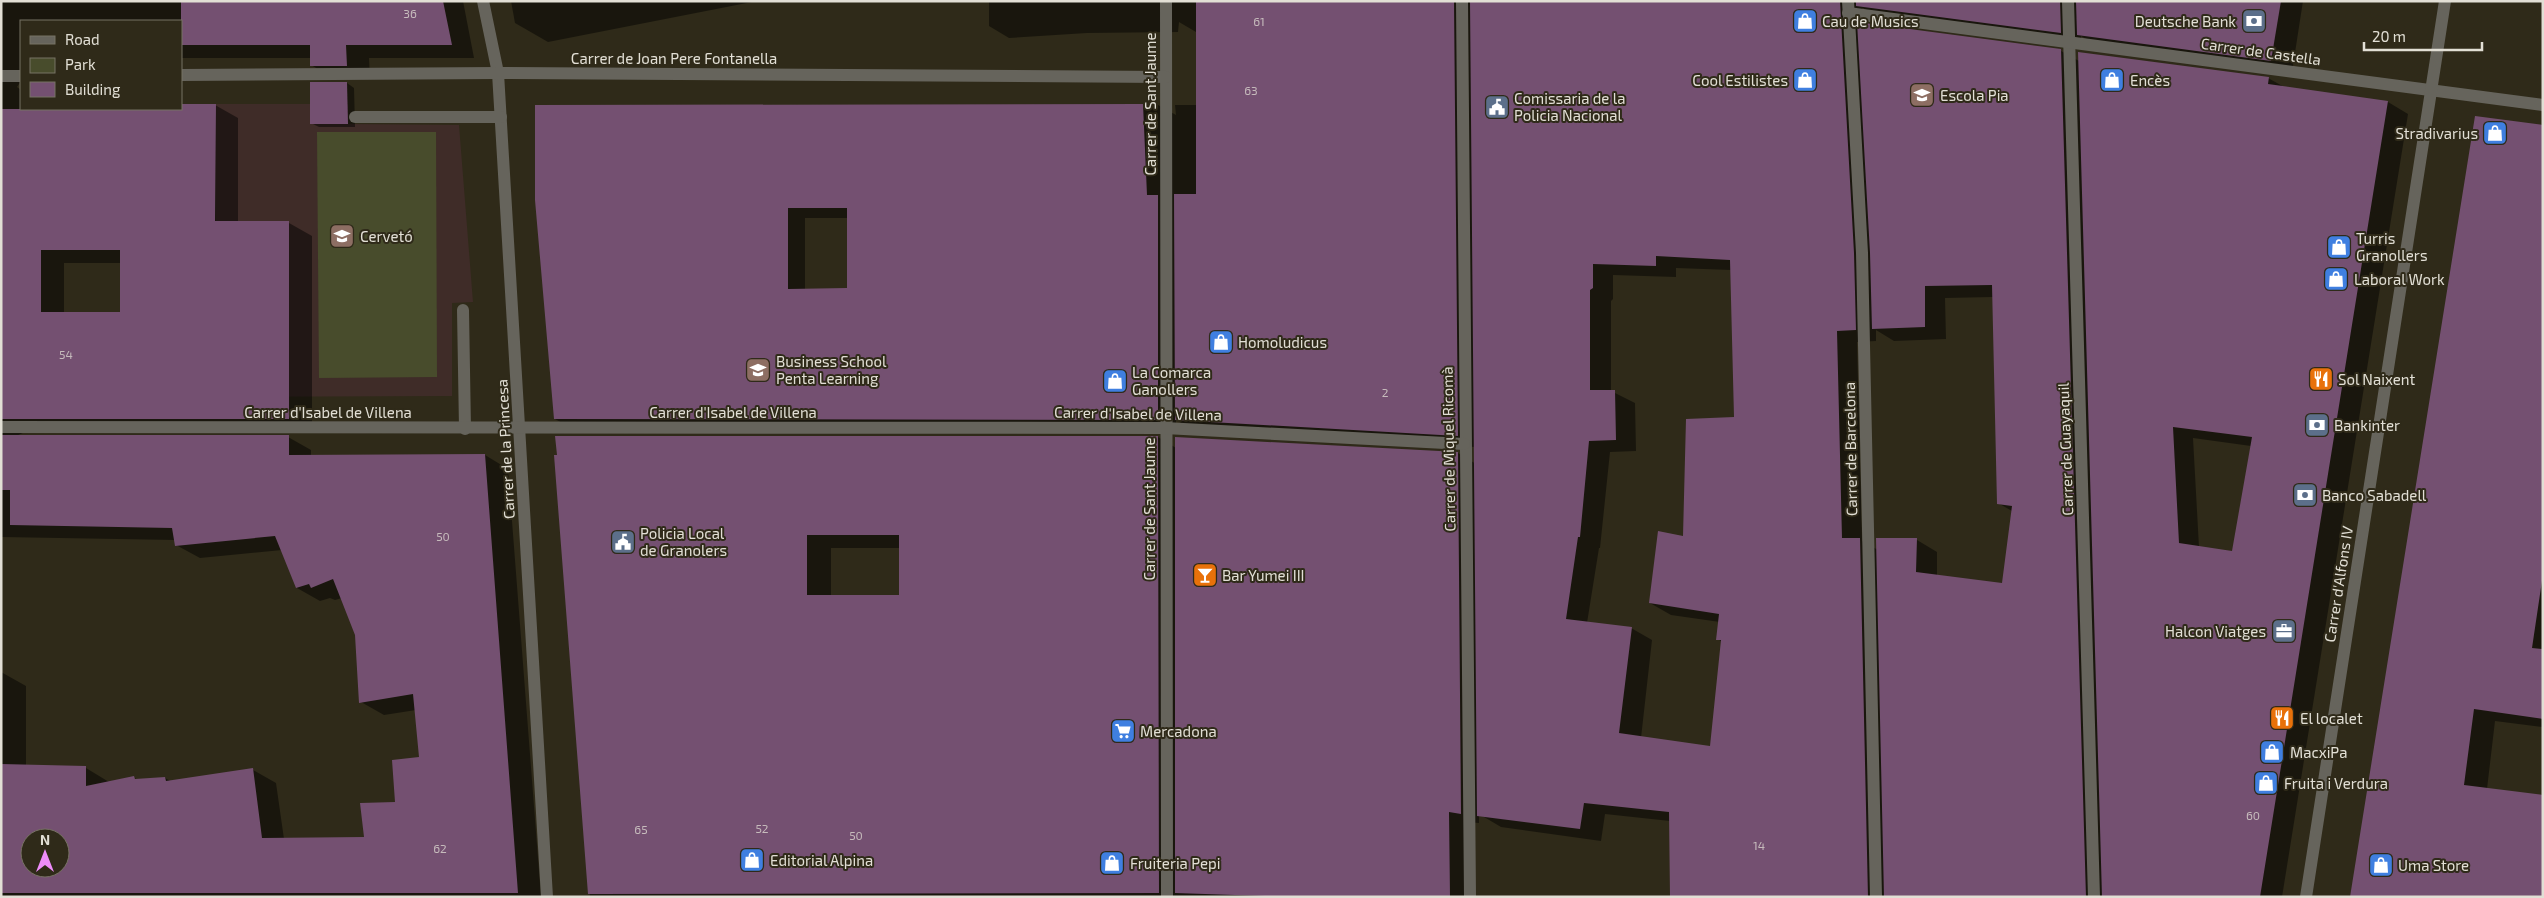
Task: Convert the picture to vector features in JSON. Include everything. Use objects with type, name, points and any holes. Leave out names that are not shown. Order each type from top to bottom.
[{"type":"street","name":"Carrer de la Princesa","points":[[483,1],[498,73],[548,897]]},
{"type":"street","name":"Carrer de Sant Jaume","points":[[1166,1],[1167,897]]},
{"type":"street","name":"Carrer de Miquel Ricomà","points":[[1462,1],[1464,444],[1470,897]]},
{"type":"street","name":"Carrer de Guayaquil","points":[[2068,1],[2094,897]]},
{"type":"street","name":"Carrer d'Alfons IV","points":[[2306,897],[2445,1]]},
{"type":"street","name":"Carrer de Castella","points":[[1848,7],[2069,41],[2543,105]]},
{"type":"street","name":"Carrer de Barcelona","points":[[1848,7],[1862,253],[1876,897]]},
{"type":"street","name":"Carrer de Joan Pere Fontanella","points":[[182,75],[498,73],[1166,77]]},
{"type":"street","points":[[1,76],[20,76]]},
{"type":"street","points":[[354,118],[501,118]]},
{"type":"street","points":[[463,310],[465,429]]},
{"type":"street","name":"Carrer d'Isabel de Villena","points":[[1,427],[465,429],[1166,428],[1464,444]]},
{"type":"shaded area","name":"Cervetó","points":[[216,104],[348,104],[348,124],[459,125],[473,302],[452,303],[452,396],[215,397]]},
{"type":"green space","points":[[317,132],[436,132],[437,377],[319,378]]},
{"type":"building","points":[[181,1],[443,1],[452,45],[346,45],[347,66],[310,66],[310,45],[182,45]]},
{"type":"building","points":[[1196,1],[1454,1],[1458,436],[1175,420],[1174,194],[1196,194]]},
{"type":"building","points":[[1470,1],[1840,1],[1854,253],[1856,330],[1837,331],[1842,538],[1860,538],[1868,897],[1670,897],[1669,812],[1584,803],[1580,829],[1477,816]],"holes":[[[1656,256],[1730,260],[1734,417],[1686,419],[1683,536],[1658,531],[1649,603],[1719,614],[1716,640],[1721,640],[1710,746],[1619,733],[1632,627],[1566,619],[1578,537],[1580,537],[1589,441],[1616,440],[1615,390],[1590,390],[1590,290],[1593,288],[1593,264],[1656,266]]]},
{"type":"building","points":[[1856,1],[2060,1],[2061,33],[1856,6]]},
{"type":"building","points":[[2076,1],[2281,1],[2271,61],[2077,35]]},
{"type":"building","points":[[1857,22],[2061,49],[2086,897],[1884,897],[1876,538],[1917,538],[1916,572],[2002,583],[2012,506],[1997,504],[1992,285],[1925,286],[1925,327],[1872,329],[1870,253]]},
{"type":"building","points":[[2078,52],[2269,77],[2268,84],[2388,101],[2260,897],[2102,897]],"holes":[[[2173,427],[2252,437],[2232,551],[2179,543]]]},
{"type":"building","points":[[310,82],[347,82],[348,124],[310,124]]},
{"type":"building","points":[[182,104],[216,104],[215,221],[289,221],[289,419],[1,419],[1,109],[182,110]],"holes":[[[41,250],[120,250],[120,312],[41,312]]]},
{"type":"building","points":[[1143,104],[1147,195],[1158,195],[1158,420],[554,419],[535,200],[535,105]],"holes":[[[788,208],[847,208],[847,288],[788,289]]]},
{"type":"building","points":[[2475,116],[2543,125],[2543,574],[2532,648],[2543,649],[2543,719],[2474,709],[2464,785],[2543,795],[2543,897],[2350,897]]},
{"type":"building","points":[[1,435],[289,435],[289,455],[485,454],[518,893],[1,893],[1,764],[86,766],[86,786],[134,776],[135,779],[165,777],[166,781],[253,768],[262,838],[364,837],[360,803],[395,802],[392,760],[419,757],[413,694],[359,703],[355,635],[333,579],[311,588],[309,584],[296,588],[275,536],[175,546],[172,528],[10,525],[10,490],[1,490]]},
{"type":"building","points":[[555,436],[1158,436],[1159,893],[588,894],[554,455],[557,455]],"holes":[[[807,535],[899,535],[899,595],[807,595]]]},
{"type":"building","points":[[1175,437],[1458,452],[1461,814],[1449,812],[1450,897],[1296,897],[1175,893]]},
{"type":"place","name":"Cau de Musics","points":[[1805,21]]},
{"type":"place","name":"Deutsche Bank","points":[[2254,21]]},
{"type":"place","name":"Cool Estilistes","points":[[1805,80]]},
{"type":"place","name":"Encès","points":[[2112,80]]},
{"type":"place","name":"Escola Pia","points":[[1922,95]]},
{"type":"place","name":"Comissaria de la Policia Nacional","points":[[1497,107]]},
{"type":"place","name":"Stradivarius","points":[[2495,133]]},
{"type":"place","name":"Cervetó","points":[[342,236]]},
{"type":"place","name":"Turris Granollers","points":[[2339,247]]},
{"type":"place","name":"Laboral Work","points":[[2336,279]]},
{"type":"place","name":"Homoludicus","points":[[1221,342]]},
{"type":"place","name":"Business School Penta Learning","points":[[758,370]]},
{"type":"place","name":"Sol Naixent","points":[[2321,379]]},
{"type":"place","name":"La Comarca Ganollers","points":[[1115,381]]},
{"type":"place","name":"Bankinter","points":[[2317,425]]},
{"type":"place","name":"Banco Sabadell","points":[[2305,495]]},
{"type":"place","name":"Policia Local de Granolers","points":[[623,542]]},
{"type":"place","name":"Bar Yumei III","points":[[1205,575]]},
{"type":"place","name":"Halcon Viatges","points":[[2284,631]]},
{"type":"place","name":"El localet","points":[[2282,718]]},
{"type":"place","name":"Mercadona","points":[[1123,731]]},
{"type":"place","name":"MacxiPa","points":[[2272,752]]},
{"type":"place","name":"Fruita i Verdura","points":[[2266,783]]},
{"type":"place","name":"Editorial Alpina","points":[[752,860]]},
{"type":"place","name":"Fruiteria Pepi","points":[[1112,863]]},
{"type":"place","name":"Uma Store","points":[[2381,865]]}]
